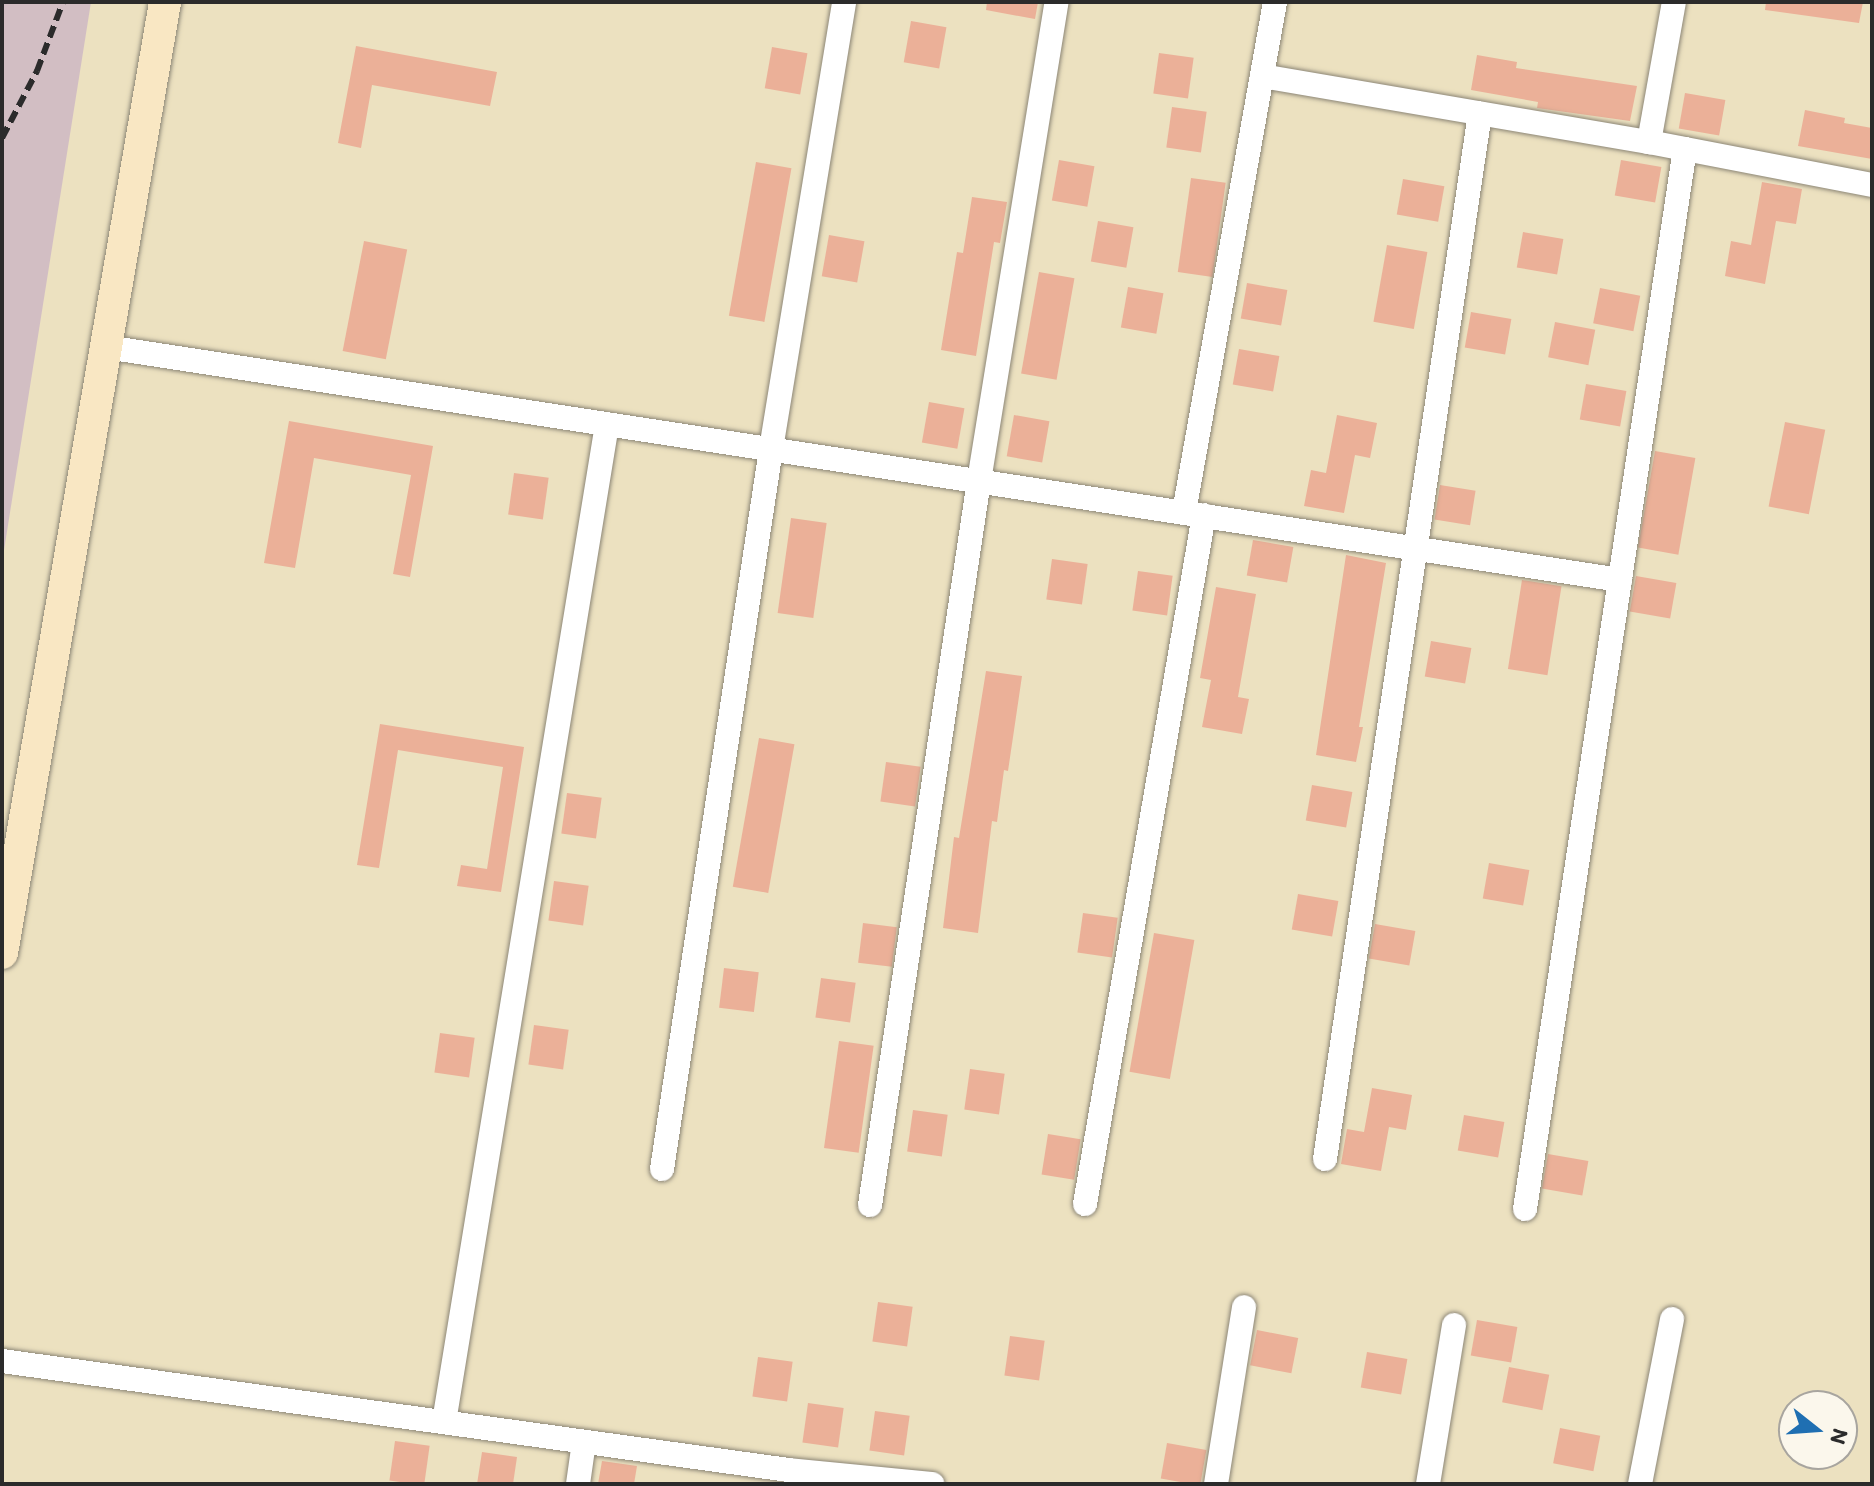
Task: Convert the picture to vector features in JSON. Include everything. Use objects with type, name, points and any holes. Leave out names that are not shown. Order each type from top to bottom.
[{"type":"main road","points":[[2,953],[165,2]]},
{"type":"street","points":[[662,1169],[771,449],[844,2]]},
{"type":"street","points":[[870,1205],[979,481],[1057,2]]},
{"type":"street","points":[[1085,1204],[1275,2]]},
{"type":"street","points":[[1649,142],[1674,2]]},
{"type":"street","points":[[1262,76],[1649,142],[1872,185]]},
{"type":"street","points":[[1325,1159],[1480,113]]},
{"type":"street","points":[[1525,1209],[1685,149]]},
{"type":"street","points":[[106,347],[1620,580]]},
{"type":"street","points":[[444,1422],[607,424]]},
{"type":"street","points":[[1216,1484],[1244,1307]]},
{"type":"street","points":[[1640,1484],[1672,1319]]},
{"type":"street","points":[[1428,1484],[1454,1325]]},
{"type":"street","points":[[2,1361],[584,1442],[788,1477],[932,1484]]},
{"type":"street","points":[[578,1484],[584,1442]]},
{"type":"shaded area","points":[[2,2],[91,2],[2,563]]},
{"type":"building","points":[[987,2],[1038,2],[1035,19],[986,10]]},
{"type":"building","points":[[1766,2],[1863,2],[1859,23],[1765,10]]},
{"type":"building","points":[[911,21],[946,27],[939,69],[904,62]]},
{"type":"building","points":[[356,46],[497,72],[490,106],[372,85],[361,148],[338,143]]},
{"type":"building","points":[[772,47],[807,53],[800,95],[765,88]]},
{"type":"building","points":[[1159,53],[1194,58],[1188,98],[1153,94]]},
{"type":"building","points":[[1477,55],[1517,62],[1516,68],[1637,86],[1630,121],[1537,108],[1538,102],[1471,90]]},
{"type":"building","points":[[1685,93],[1725,100],[1719,136],[1679,128]]},
{"type":"building","points":[[1172,107],[1207,112],[1201,152],[1166,148]]},
{"type":"building","points":[[1805,110],[1845,118],[1844,123],[1872,128],[1872,159],[1798,146]]},
{"type":"building","points":[[1059,160],[1094,166],[1087,207],[1052,200]]},
{"type":"building","points":[[1621,160],[1661,167],[1655,203],[1615,195]]},
{"type":"building","points":[[756,162],[791,168],[764,322],[729,316]]},
{"type":"building","points":[[1191,178],[1226,183],[1212,277],[1178,272]]},
{"type":"building","points":[[1403,179],[1444,186],[1438,222],[1397,214]]},
{"type":"building","points":[[1762,182],[1802,189],[1796,224],[1776,221],[1765,284],[1725,276],[1731,241],[1751,245]]},
{"type":"building","points":[[972,197],[1007,202],[1000,243],[994,242],[976,356],[941,350],[957,252],[963,253]]},
{"type":"building","points":[[1098,221],[1133,227],[1126,268],[1091,261]]},
{"type":"building","points":[[1523,232],[1563,239],[1557,275],[1517,267]]},
{"type":"building","points":[[829,235],[864,241],[857,283],[822,276]]},
{"type":"building","points":[[364,241],[407,249],[386,359],[343,351]]},
{"type":"building","points":[[1387,245],[1427,252],[1414,329],[1373,322]]},
{"type":"building","points":[[1039,272],[1074,278],[1057,380],[1021,373]]},
{"type":"building","points":[[1247,283],[1287,290],[1281,326],[1241,318]]},
{"type":"building","points":[[1128,287],[1163,293],[1156,334],[1121,327]]},
{"type":"building","points":[[1600,288],[1640,296],[1633,331],[1593,323]]},
{"type":"building","points":[[1471,312],[1511,319],[1505,355],[1465,347]]},
{"type":"building","points":[[1555,322],[1595,330],[1588,365],[1548,357]]},
{"type":"building","points":[[1239,349],[1279,356],[1273,392],[1233,384]]},
{"type":"building","points":[[1586,384],[1626,391],[1620,427],[1580,419]]},
{"type":"building","points":[[929,402],[964,408],[957,449],[922,442]]},
{"type":"building","points":[[1014,415],[1049,421],[1042,463],[1007,456]]},
{"type":"building","points":[[1337,415],[1377,423],[1370,458],[1355,455],[1344,513],[1304,506],[1311,470],[1326,473]]},
{"type":"building","points":[[289,421],[433,446],[410,577],[393,574],[411,475],[314,458],[295,568],[264,563]]},
{"type":"building","points":[[1785,422],[1825,430],[1809,514],[1769,506]]},
{"type":"building","points":[[1655,451],[1695,458],[1678,555],[1638,548]]},
{"type":"building","points":[[514,473],[549,478],[543,519],[508,515]]},
{"type":"building","points":[[1440,485],[1476,491],[1470,525],[1435,520]]},
{"type":"building","points":[[791,518],[827,523],[813,618],[778,613]]},
{"type":"building","points":[[1253,540],[1293,547],[1287,583],[1247,575]]},
{"type":"building","points":[[1346,555],[1386,563],[1356,762],[1316,755]]},
{"type":"building","points":[[1052,559],[1088,564],[1082,605],[1046,600]]},
{"type":"building","points":[[1138,571],[1173,576],[1167,615],[1132,611]]},
{"type":"building","points":[[1636,576],[1676,583],[1670,619],[1630,611]]},
{"type":"building","points":[[1522,580],[1562,586],[1547,675],[1508,669]]},
{"type":"building","points":[[1216,587],[1256,594],[1238,697],[1249,699],[1242,734],[1202,727],[1211,680],[1200,678]]},
{"type":"building","points":[[1431,641],[1471,648],[1465,684],[1425,676]]},
{"type":"building","points":[[986,671],[1022,676],[1008,771],[1004,770],[997,822],[992,821],[978,933],[943,928],[954,837],[959,838]]},
{"type":"building","points":[[380,724],[524,747],[501,892],[457,886],[461,865],[487,869],[503,767],[398,750],[379,868],[357,865]]},
{"type":"building","points":[[759,738],[794,744],[768,893],[733,887]]},
{"type":"building","points":[[886,762],[921,767],[915,806],[880,802]]},
{"type":"building","points":[[1312,785],[1352,792],[1346,828],[1306,820]]},
{"type":"building","points":[[567,793],[602,798],[596,838],[561,834]]},
{"type":"building","points":[[1489,863],[1529,870],[1523,906],[1483,898]]},
{"type":"building","points":[[554,881],[589,886],[583,925],[548,921]]},
{"type":"building","points":[[1298,894],[1338,901],[1332,937],[1292,929]]},
{"type":"building","points":[[1083,913],[1118,918],[1112,957],[1077,953]]},
{"type":"building","points":[[863,923],[897,927],[892,967],[858,963]]},
{"type":"building","points":[[1375,924],[1415,931],[1409,966],[1369,958]]},
{"type":"building","points":[[1154,933],[1194,940],[1170,1079],[1130,1072]]},
{"type":"building","points":[[724,968],[759,972],[754,1012],[719,1008]]},
{"type":"building","points":[[821,978],[856,983],[850,1022],[815,1018]]},
{"type":"building","points":[[534,1025],[569,1030],[563,1069],[528,1065]]},
{"type":"building","points":[[440,1033],[475,1038],[469,1077],[434,1073]]},
{"type":"building","points":[[839,1041],[874,1046],[859,1153],[824,1148]]},
{"type":"building","points":[[970,1069],[1005,1074],[999,1114],[964,1110]]},
{"type":"building","points":[[1372,1088],[1412,1095],[1406,1130],[1389,1127],[1381,1171],[1341,1164],[1347,1129],[1364,1132]]},
{"type":"building","points":[[913,1110],[948,1115],[942,1156],[907,1152]]},
{"type":"building","points":[[1464,1115],[1504,1122],[1498,1158],[1458,1150]]},
{"type":"building","points":[[1048,1134],[1081,1139],[1074,1180],[1042,1174]]},
{"type":"building","points":[[1548,1154],[1588,1161],[1582,1196],[1542,1188]]},
{"type":"building","points":[[878,1302],[913,1307],[907,1346],[872,1342]]},
{"type":"building","points":[[1477,1320],[1517,1327],[1511,1363],[1471,1355]]},
{"type":"building","points":[[1257,1330],[1298,1338],[1291,1373],[1250,1365]]},
{"type":"building","points":[[1010,1336],[1045,1341],[1039,1380],[1004,1376]]},
{"type":"building","points":[[1367,1352],[1407,1359],[1401,1395],[1361,1387]]},
{"type":"building","points":[[758,1357],[793,1362],[787,1401],[752,1397]]},
{"type":"building","points":[[1509,1367],[1549,1375],[1542,1410],[1502,1402]]},
{"type":"building","points":[[808,1403],[844,1408],[838,1448],[802,1443]]},
{"type":"building","points":[[875,1411],[910,1416],[904,1455],[869,1451]]},
{"type":"building","points":[[1560,1428],[1600,1436],[1593,1471],[1553,1463]]},
{"type":"building","points":[[395,1441],[430,1446],[424,1484],[389,1481]]},
{"type":"building","points":[[1167,1443],[1206,1450],[1200,1484],[1161,1478]]},
{"type":"building","points":[[482,1452],[517,1457],[513,1484],[477,1484]]},
{"type":"building","points":[[602,1461],[637,1466],[634,1484],[598,1484]]},
{"type":"railway","points":[[2,138],[37,71],[63,2]]}]
